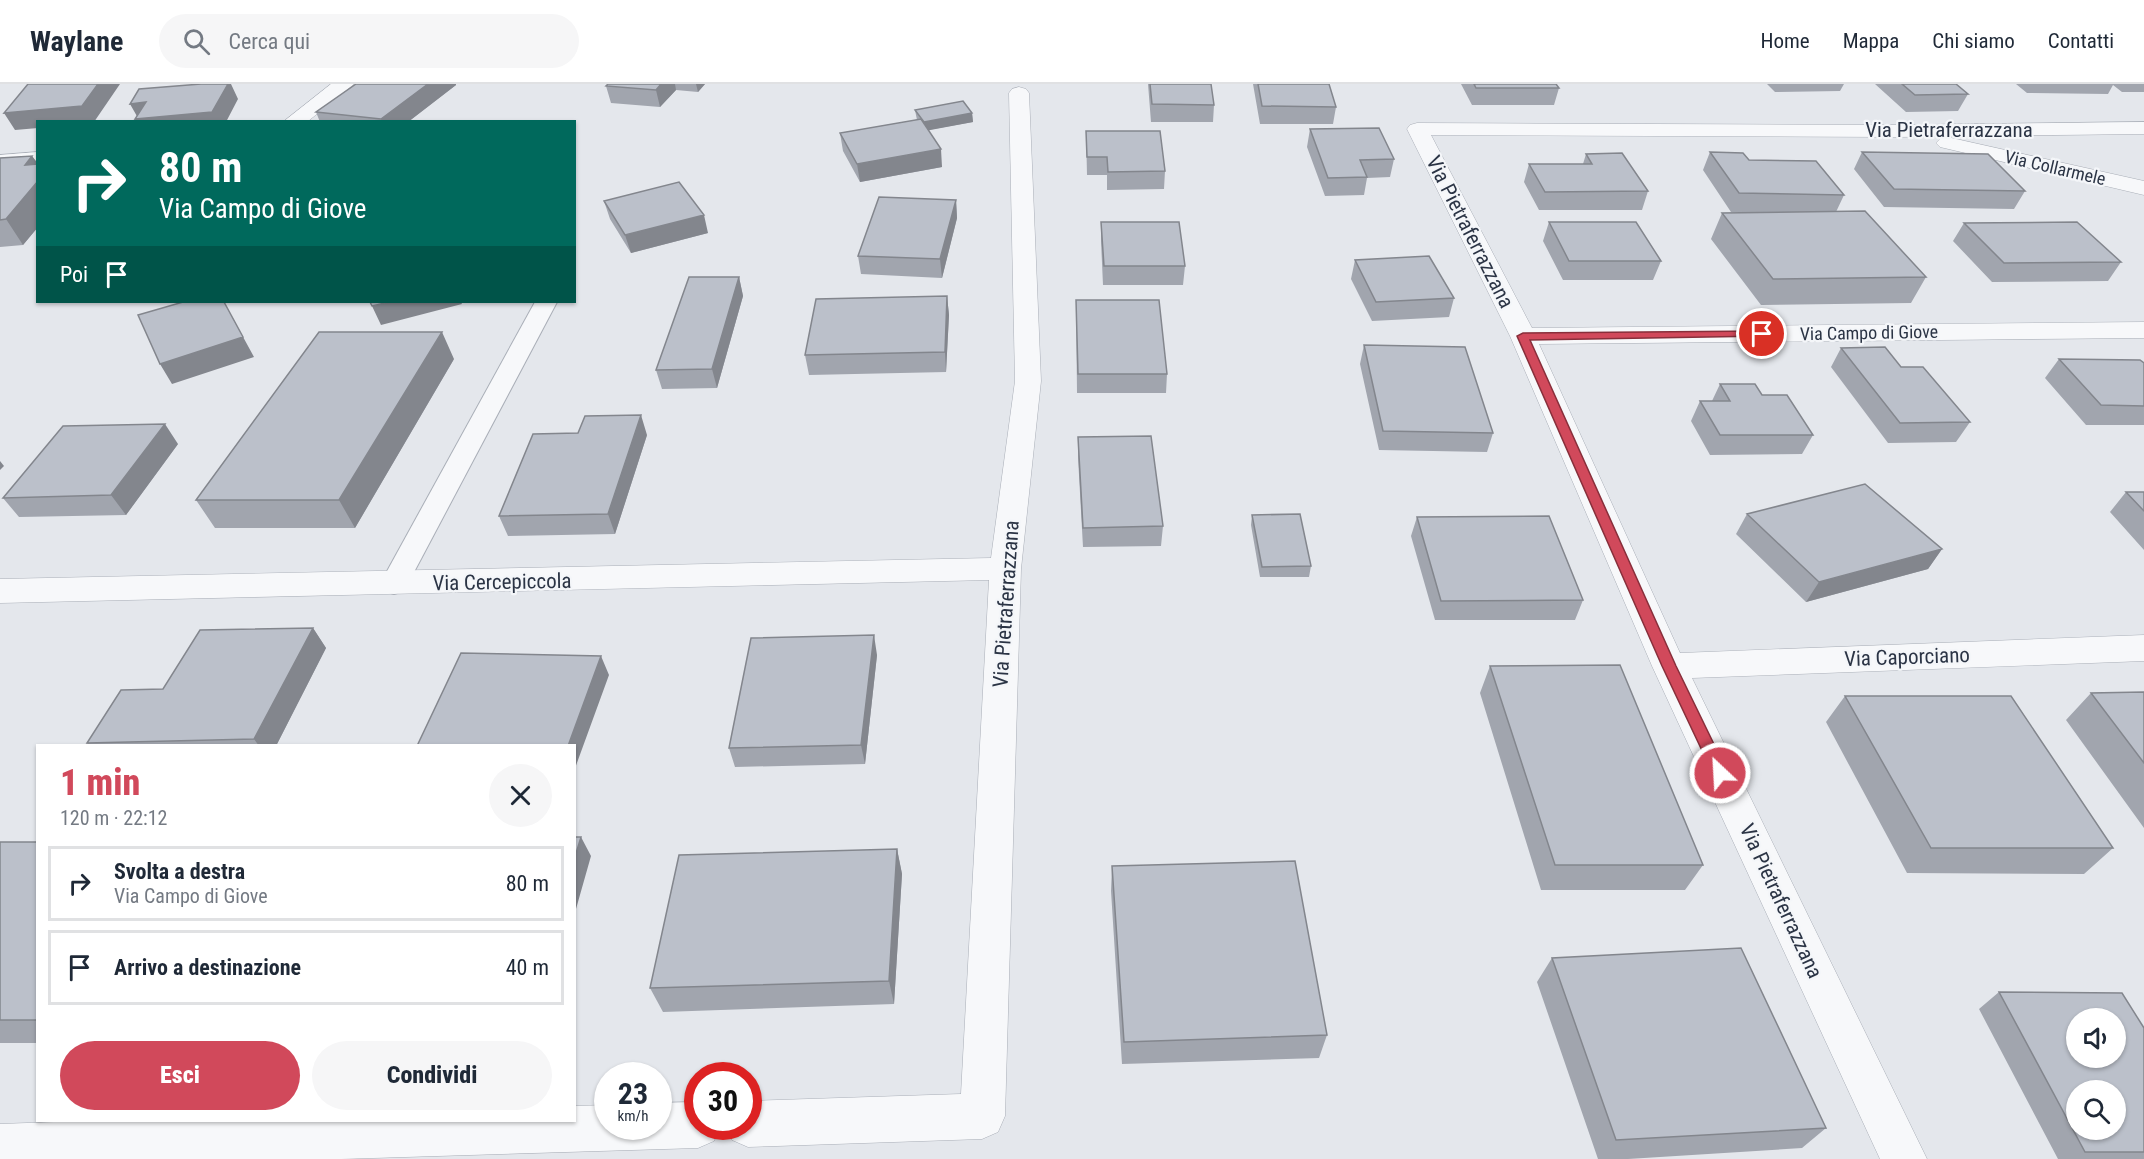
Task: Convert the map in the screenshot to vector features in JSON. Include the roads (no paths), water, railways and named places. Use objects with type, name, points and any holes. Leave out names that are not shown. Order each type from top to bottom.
[{"type":"street","points":[[296,120],[344,84]]},
{"type":"street","name":"Via Pietraferrazzana","points":[[762,1124],[982,1116],[1005,569],[1028,381],[1020,93]]},
{"type":"street","name":"Via Pietraferrazzana","points":[[1904,1159],[1669,666],[1523,336],[1417,129],[1896,131],[2144,128]]},
{"type":"street","name":"Via Collarmele","points":[[1896,131],[2144,188]]},
{"type":"street","points":[[0,161],[36,158]]},
{"type":"street","name":"Via Campo di Giove","points":[[1523,336],[2144,330]]},
{"type":"street","name":"Via Cercepiccola","points":[[0,591],[1005,569]]},
{"type":"street","name":"Via Caporciano","points":[[1669,666],[2144,648]]},
{"type":"street","points":[[0,1147],[594,1128]]},
{"type":"lane","points":[[394,584],[545,303]]}]
